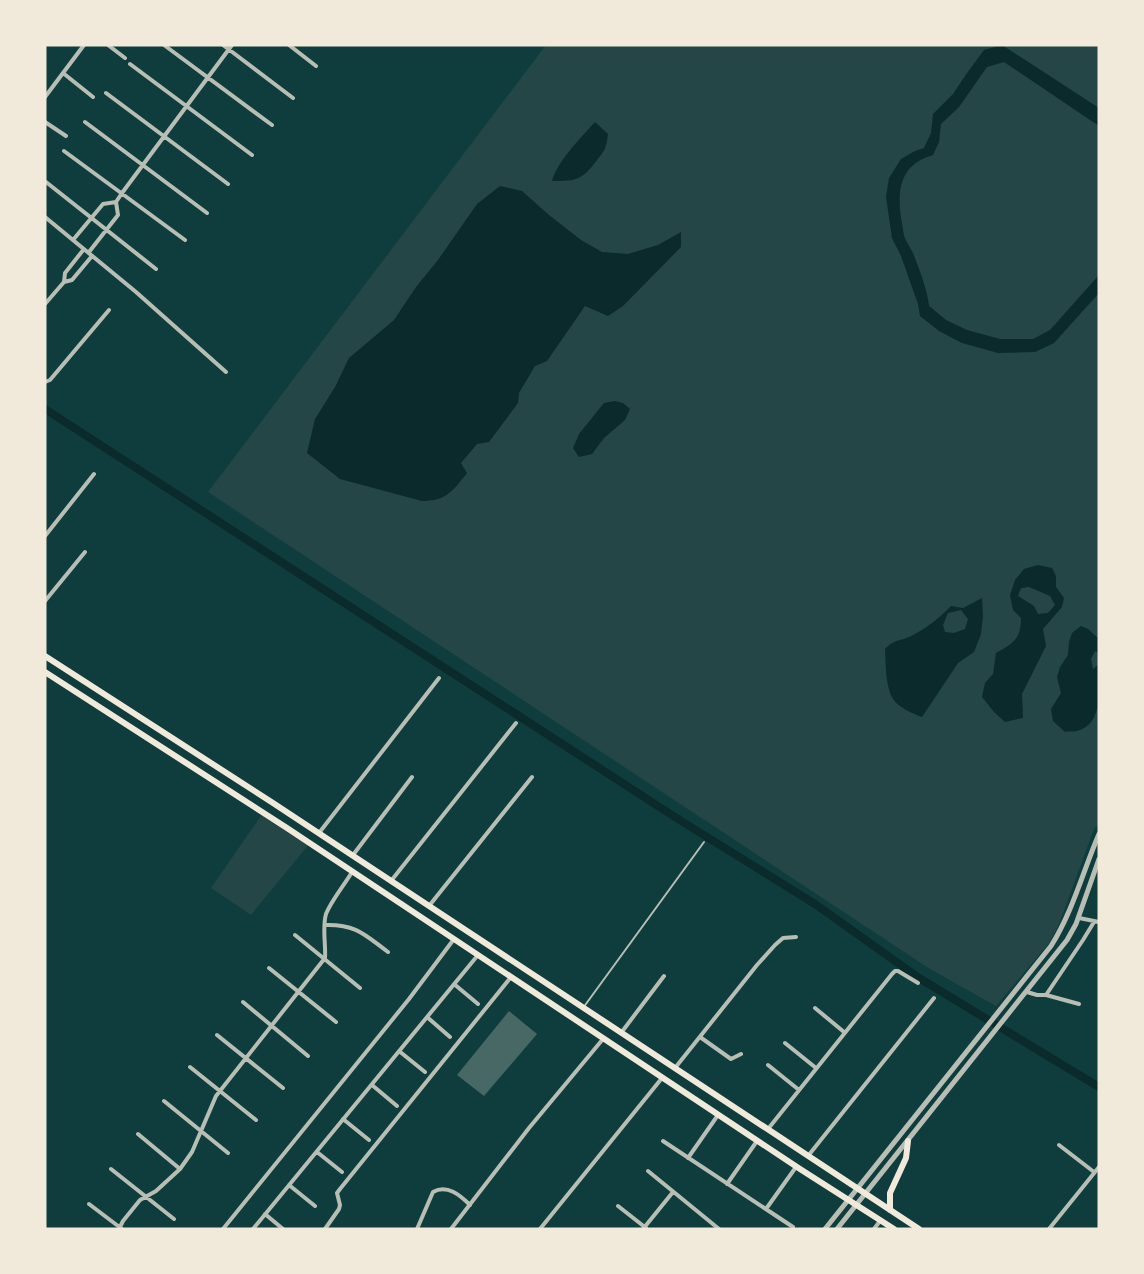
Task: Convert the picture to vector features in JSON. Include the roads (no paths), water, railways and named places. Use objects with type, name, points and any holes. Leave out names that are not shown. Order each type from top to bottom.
[{"type":"main road","points":[[45,656],[353,855],[919,1229]]},
{"type":"main road","points":[[45,672],[352,871],[894,1229]]},
{"type":"main road","points":[[646,1066],[654,1054]]},
{"type":"main road","points":[[890,1210],[890,1192],[906,1158],[908,1141]]},
{"type":"street","points":[[45,97],[84,45]]},
{"type":"street","points":[[108,45],[125,58]]},
{"type":"street","points":[[164,45],[272,125]]},
{"type":"street","points":[[223,45],[230,47],[293,98]]},
{"type":"street","points":[[289,45],[316,66]]},
{"type":"street","points":[[45,304],[64,282],[65,273],[88,252],[118,215],[116,202],[122,193],[230,47]]},
{"type":"street","points":[[130,64],[252,155]]},
{"type":"street","points":[[63,73],[93,97]]},
{"type":"street","points":[[106,93],[228,184]]},
{"type":"street","points":[[45,122],[66,136]]},
{"type":"street","points":[[85,122],[207,213]]},
{"type":"street","points":[[64,151],[185,240]]},
{"type":"street","points":[[46,182],[156,269]]},
{"type":"street","points":[[73,240],[103,204],[116,202]]},
{"type":"street","points":[[45,217],[226,372]]},
{"type":"street","points":[[64,282],[72,280],[88,252]]},
{"type":"street","points":[[45,382],[50,380],[109,310]]},
{"type":"street","points":[[45,536],[94,474]]},
{"type":"street","points":[[45,601],[85,552]]},
{"type":"street","points":[[319,833],[439,678]]},
{"type":"street","points":[[391,880],[516,723]]},
{"type":"street","points":[[353,855],[412,777]]},
{"type":"street","points":[[429,906],[532,777]]},
{"type":"street","points":[[825,1229],[1051,946],[1061,931],[1099,834]]},
{"type":"street","points":[[837,1229],[1028,992],[1067,940],[1078,918],[1099,859]]},
{"type":"street","points":[[89,1204],[120,1228],[140,1200],[156,1191],[180,1169],[192,1152],[216,1096],[325,958],[326,914],[352,871]]},
{"type":"street","points":[[1046,994],[1096,922],[1078,918]]},
{"type":"street","points":[[325,925],[349,926],[359,930],[388,952]]},
{"type":"street","points":[[295,935],[360,988]]},
{"type":"street","points":[[675,1068],[775,945],[783,938],[796,937]]},
{"type":"street","points":[[223,1229],[409,999],[454,939]]},
{"type":"street","points":[[253,1229],[478,955]]},
{"type":"street","points":[[269,968],[336,1022]]},
{"type":"street","points":[[768,1129],[895,971],[918,983]]},
{"type":"street","points":[[621,1033],[664,976]]},
{"type":"street","points":[[325,1229],[339,1209],[337,1193],[512,977]]},
{"type":"street","points":[[454,984],[478,1004]]},
{"type":"street","points":[[1028,992],[1037,995],[1046,994],[1079,1004]]},
{"type":"street","points":[[808,1156],[934,998]]},
{"type":"street","points":[[243,1002],[308,1056]]},
{"type":"street","points":[[814,1008],[844,1032]]},
{"type":"street","points":[[427,1017],[450,1038]]},
{"type":"street","points":[[994,1018],[1001,1024]]},
{"type":"street","points":[[217,1035],[283,1088]]},
{"type":"street","points":[[700,1037],[731,1059],[741,1054]]},
{"type":"street","points":[[451,1229],[529,1128],[604,1038]]},
{"type":"street","points":[[785,1043],[816,1068]]},
{"type":"street","points":[[399,1051],[425,1072]]},
{"type":"street","points":[[768,1065],[799,1090]]},
{"type":"street","points":[[190,1067],[256,1120]]},
{"type":"street","points":[[540,1229],[663,1077]]},
{"type":"street","points":[[372,1085],[397,1106]]},
{"type":"street","points":[[164,1101],[228,1153]]},
{"type":"street","points":[[688,1158],[718,1114]]},
{"type":"street","points":[[343,1119],[369,1140]]},
{"type":"street","points":[[138,1134],[180,1169]]},
{"type":"street","points":[[727,1184],[758,1140]]},
{"type":"street","points":[[663,1141],[793,1227]]},
{"type":"street","points":[[1059,1145],[1095,1173]]},
{"type":"street","points":[[316,1152],[342,1172]]},
{"type":"street","points":[[766,1209],[796,1166]]},
{"type":"street","points":[[1049,1229],[1099,1167]]},
{"type":"street","points":[[111,1169],[174,1219]]},
{"type":"street","points":[[648,1171],[719,1229]]},
{"type":"street","points":[[289,1185],[315,1206]]},
{"type":"street","points":[[417,1229],[433,1192],[436,1190],[450,1190],[459,1194],[470,1205]]},
{"type":"street","points":[[618,1206],[645,1228],[673,1192]]},
{"type":"street","points":[[265,1214],[283,1229]]},
{"type":"street","points":[[874,1229],[881,1220]]},
{"type":"lane","points":[[583,1008],[704,842]]},
{"type":"waterway","points":[[45,409],[678,819],[815,904],[919,978],[1099,1087]]}]
